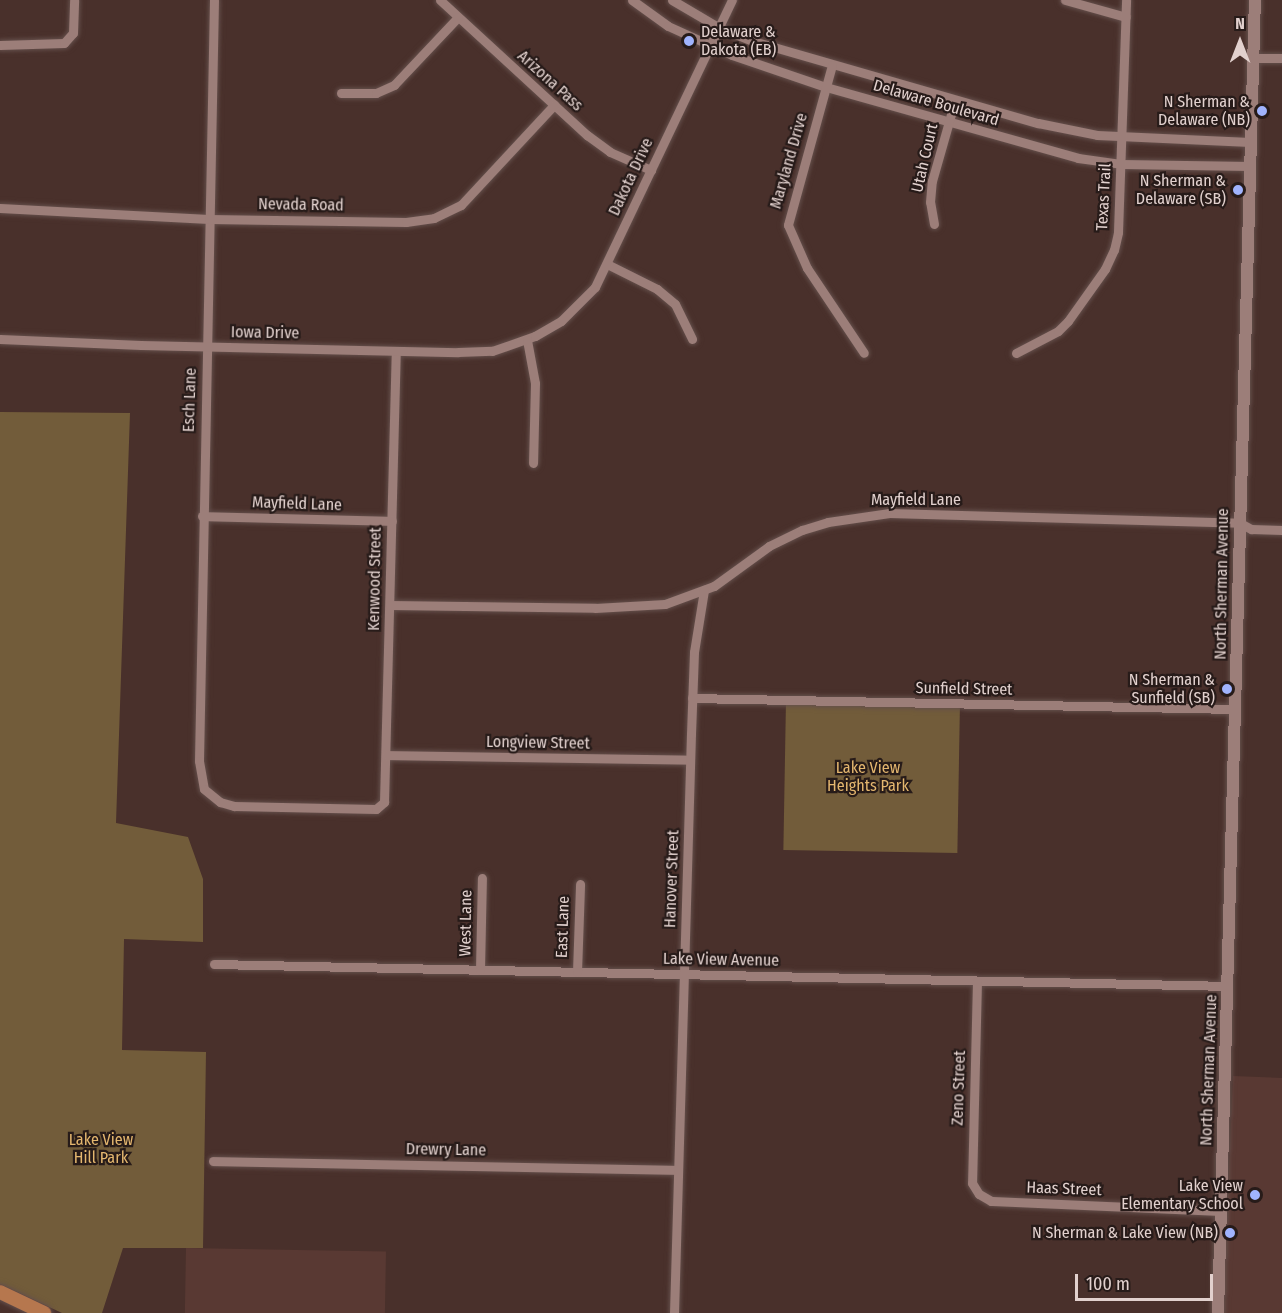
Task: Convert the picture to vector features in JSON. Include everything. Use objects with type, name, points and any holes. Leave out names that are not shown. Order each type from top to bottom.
[{"type":"main road","points":[[0,1292],[44,1313]]},
{"type":"street","points":[[0,45],[59,45],[73,33],[74,0]]},
{"type":"street","name":"Esch Lane","points":[[214,0],[202,516],[199,761],[204,789],[212,797],[234,806],[376,809],[381,807]]},
{"type":"street","name":"Arizona Pass","points":[[440,0],[554,105],[610,152],[651,170]]},
{"type":"street","name":"Delaware Boulevard","points":[[632,0],[669,26],[709,46],[826,87],[1078,158],[1121,164],[1250,166]]},
{"type":"street","name":"Delaware Boulevard","points":[[672,0],[718,27],[832,65],[1079,132],[1121,137],[1250,142]]},
{"type":"street","name":"Dakota Drive","points":[[527,340],[561,321],[595,287],[732,0]]},
{"type":"street","points":[[1065,0],[1126,17]]},
{"type":"street","name":"Texas Trail","points":[[1016,353],[1058,331],[1075,311],[1105,269],[1118,232],[1126,0]]},
{"type":"street","name":"North Sherman Avenue","points":[[1218,1313],[1250,142],[1256,0]]},
{"type":"street","points":[[341,93],[376,93],[394,86],[458,17]]},
{"type":"street","points":[[1253,58],[1282,58]]},
{"type":"street","name":"Maryland Drive","points":[[832,65],[788,225],[807,268],[864,353]]},
{"type":"street","name":"Utah Court","points":[[934,224],[930,195],[955,100]]},
{"type":"street","name":"Nevada Road","points":[[0,208],[209,219],[406,222],[434,218],[461,205],[554,105]]},
{"type":"street","points":[[607,264],[657,289],[675,304],[692,339]]},
{"type":"street","name":"Iowa Drive","points":[[0,339],[396,351],[492,351],[527,340]]},
{"type":"street","points":[[527,340],[535,382],[533,463]]},
{"type":"street","name":"Kenwood Street","points":[[381,807],[385,796],[396,351]]},
{"type":"street","name":"Mayfield Lane","points":[[390,604],[611,608],[665,604],[704,590],[780,540],[828,522],[861,516],[906,513],[1240,523],[1251,529],[1282,530]]},
{"type":"street","name":"Mayfield Lane","points":[[202,516],[392,521]]},
{"type":"street","name":"Hanover Street","points":[[674,1313],[692,698],[697,624],[704,590]]},
{"type":"street","name":"Sunfield Street","points":[[692,698],[1236,709]]},
{"type":"street","name":"Longview Street","points":[[386,755],[690,760]]},
{"type":"street","name":"West Lane","points":[[480,970],[482,878]]},
{"type":"street","name":"East Lane","points":[[577,972],[580,884]]},
{"type":"street","name":"Lake View Avenue","points":[[214,964],[1228,986]]},
{"type":"street","name":"Zeno Street","points":[[977,981],[972,1183],[979,1194]]},
{"type":"street","name":"Drewry Lane","points":[[213,1161],[678,1170]]},
{"type":"street","name":"Haas Street","points":[[979,1194],[991,1201],[1222,1211]]},
{"type":"shaded area","name":"Lake View Elementary School","points":[[1233,1076],[1282,1078],[1282,1313],[1223,1313]]},
{"type":"shaded area","points":[[186,1248],[386,1251],[385,1313],[185,1313]]},
{"type":"green space","name":"Lake View Hill Park","points":[[0,412],[130,413],[116,823],[188,837],[203,879],[203,942],[124,939],[122,1050],[206,1052],[203,1248],[123,1248],[102,1313],[62,1313],[0,1284]]},
{"type":"green space","name":"Lake View Heights Park","points":[[786,700],[960,703],[957,853],[783,850]]},
{"type":"place","name":"Delaware & Dakota (EB)","points":[[689,41]]},
{"type":"place","name":"N Sherman & Delaware (NB)","points":[[1262,111]]},
{"type":"place","name":"N Sherman & Delaware (SB)","points":[[1238,190]]},
{"type":"place","name":"N Sherman & Sunfield (SB)","points":[[1227,689]]},
{"type":"place","name":"Lake View Elementary School","points":[[1255,1195]]},
{"type":"place","name":"N Sherman & Lake View (NB)","points":[[1230,1233]]}]
